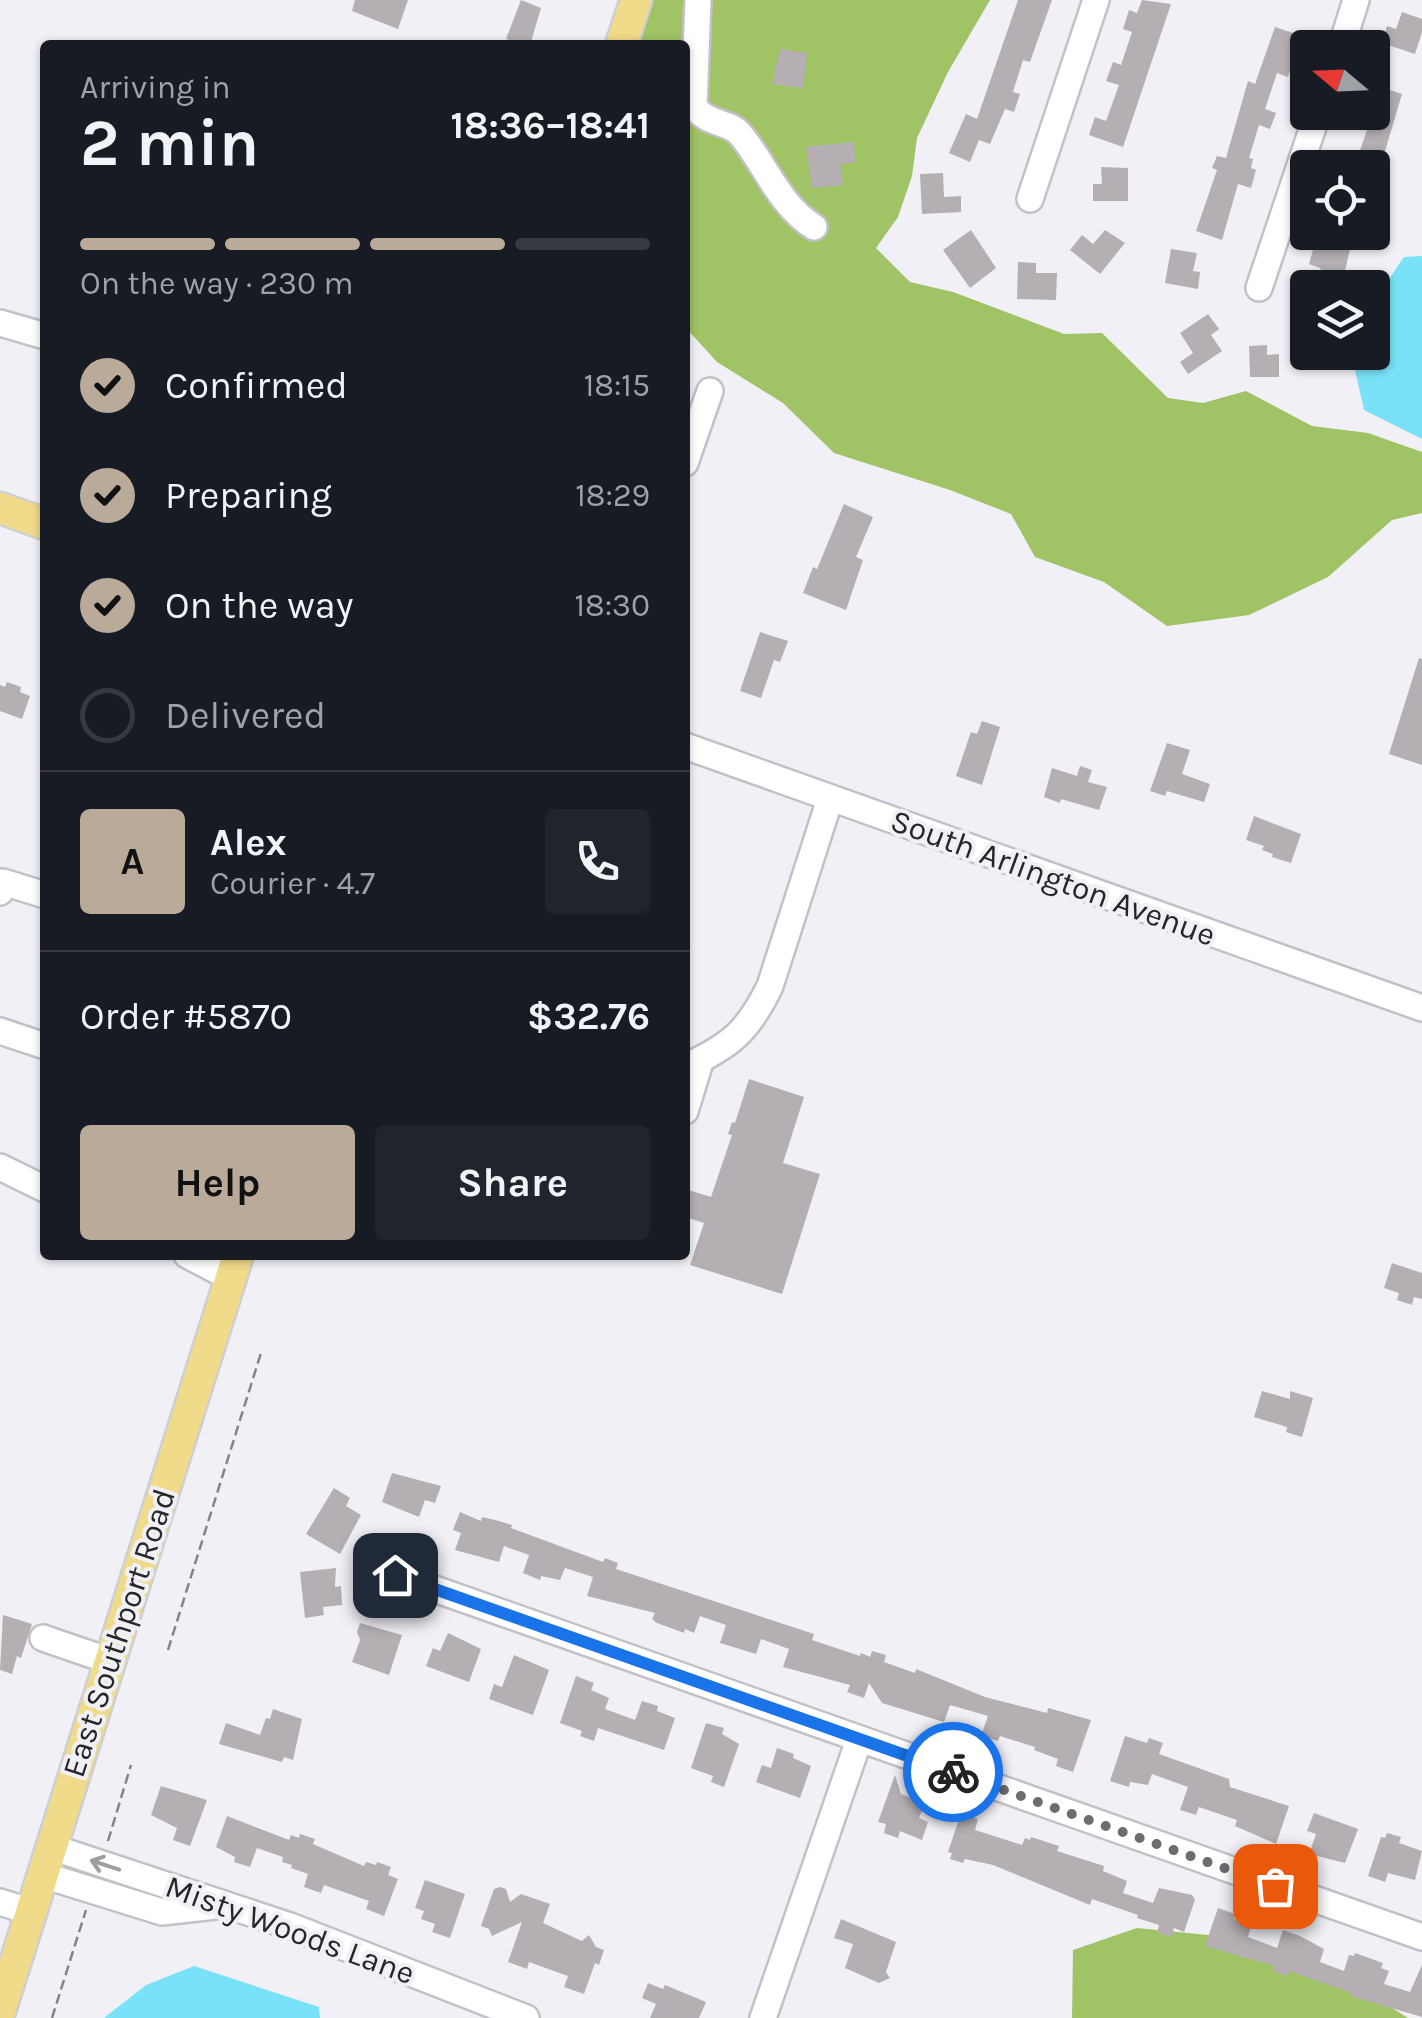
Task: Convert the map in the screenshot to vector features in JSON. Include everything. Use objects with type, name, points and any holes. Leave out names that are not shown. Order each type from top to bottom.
[{"type":"main road","points":[[623,40],[636,0]]},
{"type":"main road","points":[[0,508],[40,522]]},
{"type":"main road","name":"East Southport Road","points":[[0,2011],[19,1920],[47,1861],[234,1266]]},
{"type":"street","points":[[698,0],[694,107],[709,121],[734,128],[740,134],[770,182],[814,227]]},
{"type":"street","points":[[1030,200],[1096,0]]},
{"type":"street","points":[[1346,30],[1356,0]]},
{"type":"street","points":[[1259,288],[1312,130]]},
{"type":"street","points":[[0,324],[40,335]]},
{"type":"street","points":[[690,448],[710,391]]},
{"type":"street","name":"South Arlington Avenue","points":[[690,748],[1422,1008]]},
{"type":"street","points":[[693,1063],[740,1035],[756,1015],[770,986],[830,799]]},
{"type":"street","points":[[0,892],[3,882],[40,893]]},
{"type":"street","points":[[0,1030],[40,1044]]},
{"type":"street","points":[[0,1168],[40,1186]]},
{"type":"street","points":[[208,1260],[234,1266]]},
{"type":"street","points":[[395,1575],[1422,1937]]},
{"type":"street","points":[[43,1638],[110,1661]]},
{"type":"street","points":[[763,2018],[859,1740]]},
{"type":"street","name":"Misty Woods Lane","points":[[47,1861],[162,1912],[224,1904],[526,2018]]},
{"type":"street","points":[[0,1902],[19,1920]]},
{"type":"path","points":[[168,1650],[261,1353]]},
{"type":"path","points":[[107,1845],[131,1764]]},
{"type":"path","points":[[52,2018],[89,1901]]},
{"type":"green space","points":[[653,0],[990,0],[948,72],[917,138],[912,176],[898,217],[876,248],[910,282],[953,292],[1064,334],[1102,333],[1168,398],[1203,403],[1246,391],[1312,426],[1368,433],[1422,452],[1422,513],[1392,520],[1328,577],[1249,615],[1167,626],[1104,582],[1035,557],[1011,514],[834,453],[783,403],[717,362],[690,332],[690,40],[639,40]]},
{"type":"green space","points":[[1137,1928],[1228,1937],[1349,1981],[1408,2018],[1072,2018],[1073,1950]]},
{"type":"water","points":[[1422,256],[1422,439],[1364,410],[1355,370],[1390,370],[1390,278],[1404,257]]},
{"type":"water","points":[[194,1966],[319,2007],[320,2018],[104,2018],[146,1985]]},
{"type":"building","points":[[355,0],[408,0],[398,29],[352,11]]},
{"type":"building","points":[[521,0],[541,8],[531,40],[506,39]]},
{"type":"building","points":[[1018,0],[1052,0],[1030,62],[1023,60],[1013,92],[1020,94],[1014,112],[1005,109],[990,144],[979,140],[970,162],[949,153],[966,114],[977,119]]},
{"type":"building","points":[[1142,0],[1171,4],[1123,147],[1089,135],[1095,117],[1106,121],[1119,85],[1106,81],[1113,62],[1121,65],[1132,32],[1123,29],[1129,10],[1137,13]]},
{"type":"building","points":[[1402,12],[1422,19],[1415,54],[1390,46],[1387,26],[1396,29]]},
{"type":"building","points":[[1275,27],[1290,32],[1290,71],[1288,77],[1277,73],[1265,109],[1276,113],[1270,129],[1259,125],[1249,158],[1253,159],[1251,168],[1256,170],[1251,188],[1238,184],[1222,240],[1196,231],[1217,170],[1212,168],[1217,156],[1226,158],[1248,81],[1255,84]]},
{"type":"building","points":[[780,49],[807,53],[803,88],[772,84]]},
{"type":"building","points":[[1390,90],[1402,94],[1385,150],[1360,150],[1367,130],[1390,130]]},
{"type":"building","points":[[853,142],[856,162],[840,164],[843,185],[812,188],[806,147]]},
{"type":"building","points":[[1101,167],[1128,168],[1128,201],[1093,201],[1093,184],[1102,184]]},
{"type":"building","points":[[943,173],[944,197],[961,196],[961,212],[922,214],[920,174]]},
{"type":"building","points":[[971,230],[996,268],[970,288],[943,250]]},
{"type":"building","points":[[1105,230],[1125,243],[1100,274],[1070,250],[1082,235],[1093,244]]},
{"type":"building","points":[[1171,249],[1197,253],[1193,271],[1200,272],[1198,289],[1165,283]]},
{"type":"building","points":[[1313,250],[1350,250],[1345,270],[1321,270],[1309,264]]},
{"type":"building","points":[[1018,262],[1036,263],[1036,273],[1057,273],[1056,300],[1017,299]]},
{"type":"building","points":[[1208,314],[1219,329],[1211,335],[1222,351],[1188,374],[1180,362],[1193,353],[1180,333]]},
{"type":"building","points":[[1267,345],[1267,355],[1279,354],[1279,377],[1250,377],[1249,346]]},
{"type":"building","points":[[844,504],[873,517],[856,557],[863,560],[846,610],[803,593]]},
{"type":"building","points":[[760,632],[788,641],[780,662],[774,660],[761,698],[740,691]]},
{"type":"building","points":[[1419,658],[1422,659],[1422,765],[1389,754]]},
{"type":"building","points":[[7,682],[21,687],[20,692],[30,696],[22,719],[0,711],[0,685],[5,687]]},
{"type":"building","points":[[982,721],[1000,727],[982,785],[956,776],[971,732],[977,734]]},
{"type":"building","points":[[1167,743],[1190,750],[1182,774],[1210,784],[1204,802],[1167,791],[1165,796],[1150,791]]},
{"type":"building","points":[[1080,766],[1092,770],[1088,782],[1107,787],[1099,810],[1044,797],[1052,768],[1077,776]]},
{"type":"building","points":[[1254,816],[1301,834],[1291,863],[1272,857],[1273,854],[1262,850],[1264,846],[1246,840]]},
{"type":"building","points":[[749,1079],[804,1097],[783,1163],[820,1174],[782,1294],[690,1265],[704,1223],[690,1219],[690,1191],[711,1197],[732,1135],[728,1134],[732,1122],[735,1123]]},
{"type":"building","points":[[1392,1263],[1422,1273],[1422,1299],[1414,1297],[1412,1305],[1397,1300],[1399,1293],[1384,1288]]},
{"type":"building","points":[[1262,1391],[1290,1399],[1290,1391],[1313,1398],[1302,1437],[1286,1432],[1287,1427],[1254,1417]]},
{"type":"building","points":[[392,1473],[441,1486],[435,1503],[425,1500],[419,1517],[382,1502]]},
{"type":"building","points":[[334,1488],[350,1498],[346,1506],[361,1515],[340,1554],[306,1534]]},
{"type":"building","points":[[460,1512],[481,1521],[482,1517],[512,1525],[511,1528],[603,1562],[605,1558],[618,1563],[616,1569],[814,1634],[812,1640],[860,1656],[861,1653],[870,1657],[872,1651],[886,1655],[884,1662],[915,1673],[916,1669],[985,1697],[1091,1720],[1073,1772],[1056,1766],[1058,1759],[1034,1750],[1035,1747],[1000,1736],[998,1741],[981,1736],[988,1716],[950,1705],[944,1722],[882,1703],[869,1683],[864,1698],[847,1692],[850,1685],[783,1667],[789,1649],[761,1639],[756,1654],[720,1643],[726,1625],[700,1616],[694,1633],[685,1629],[684,1633],[657,1623],[652,1619],[655,1613],[587,1596],[593,1577],[565,1568],[560,1580],[541,1576],[540,1580],[523,1573],[529,1555],[504,1546],[499,1562],[455,1550],[461,1533],[453,1530]]},
{"type":"building","points":[[336,1568],[335,1587],[341,1586],[342,1605],[323,1607],[324,1615],[305,1618],[300,1572]]},
{"type":"building","points":[[3,1615],[32,1624],[12,1674],[0,1670]]},
{"type":"building","points":[[360,1623],[402,1635],[389,1675],[352,1662],[360,1640]]},
{"type":"building","points":[[448,1633],[481,1649],[469,1682],[426,1666],[433,1648],[440,1651]]},
{"type":"building","points":[[514,1655],[549,1670],[533,1715],[489,1699],[494,1684],[502,1687]]},
{"type":"building","points":[[576,1676],[594,1683],[591,1690],[609,1698],[605,1709],[635,1720],[642,1701],[675,1718],[664,1750],[598,1728],[594,1741],[580,1736],[582,1731],[560,1723]]},
{"type":"building","points":[[273,1709],[302,1719],[293,1760],[284,1757],[282,1762],[219,1744],[226,1723],[260,1735]]},
{"type":"building","points":[[706,1723],[724,1728],[722,1734],[739,1744],[724,1787],[711,1782],[713,1776],[691,1768]]},
{"type":"building","points":[[1125,1736],[1163,1743],[1159,1754],[1229,1779],[1230,1787],[1289,1806],[1276,1844],[1235,1826],[1237,1820],[1199,1807],[1196,1815],[1180,1810],[1188,1787],[1152,1774],[1148,1785],[1130,1782],[1129,1787],[1110,1781]]},
{"type":"building","points":[[777,1748],[811,1766],[800,1798],[756,1782],[762,1765],[771,1768]]},
{"type":"building","points":[[895,1775],[901,1794],[925,1803],[919,1818],[928,1822],[922,1840],[900,1831],[898,1838],[884,1833],[886,1824],[878,1822]]},
{"type":"building","points":[[161,1786],[207,1800],[190,1846],[173,1840],[177,1828],[151,1815]]},
{"type":"building","points":[[961,1813],[978,1819],[975,1830],[1022,1845],[1025,1838],[1031,1837],[1059,1846],[1057,1851],[1104,1866],[1103,1871],[1127,1881],[1123,1893],[1153,1903],[1159,1888],[1192,1895],[1195,1900],[1184,1932],[1174,1928],[1172,1937],[1157,1932],[1159,1925],[1137,1918],[1138,1915],[1092,1899],[1090,1905],[993,1865],[950,1859],[952,1853],[948,1852]]},
{"type":"building","points":[[1314,1813],[1358,1829],[1345,1863],[1309,1854],[1316,1834],[1307,1831]]},
{"type":"building","points":[[227,1816],[289,1840],[291,1835],[299,1838],[300,1834],[315,1839],[313,1844],[364,1866],[366,1862],[377,1862],[391,1867],[388,1875],[398,1879],[384,1916],[366,1909],[369,1901],[324,1885],[321,1893],[304,1887],[308,1874],[282,1862],[283,1857],[257,1848],[250,1867],[234,1862],[235,1857],[216,1847]]},
{"type":"building","points":[[1387,1833],[1401,1837],[1399,1843],[1422,1851],[1415,1880],[1388,1873],[1385,1882],[1368,1876],[1381,1837],[1385,1838]]},
{"type":"building","points":[[425,1880],[465,1894],[450,1938],[432,1932],[435,1924],[421,1919],[424,1911],[415,1908]]},
{"type":"building","points":[[494,1889],[506,1889],[510,1902],[521,1894],[550,1904],[543,1923],[582,1941],[589,1935],[596,1947],[604,1950],[584,1994],[564,1987],[568,1976],[529,1962],[527,1969],[508,1962],[522,1922],[492,1936],[489,1929],[481,1926]]},
{"type":"building","points":[[1218,1908],[1251,1926],[1248,1937],[1277,1948],[1283,1930],[1300,1936],[1324,1949],[1320,1962],[1344,1971],[1349,1955],[1355,1953],[1383,1963],[1381,1968],[1389,1971],[1384,1984],[1410,1992],[1422,1965],[1422,2017],[1350,1996],[1351,1993],[1289,1971],[1287,1976],[1273,1971],[1275,1966],[1205,1946]]},
{"type":"building","points":[[841,1919],[896,1942],[886,1972],[890,1978],[879,1983],[845,1968],[853,1944],[834,1938]]},
{"type":"building","points":[[648,1983],[663,1989],[665,1985],[706,2002],[699,2018],[650,2018],[656,2004],[642,1998]]},
{"type":"way so far","points":[[953,1772],[1275,1886]]},
{"type":"route","points":[[395,1575],[953,1772]]}]
